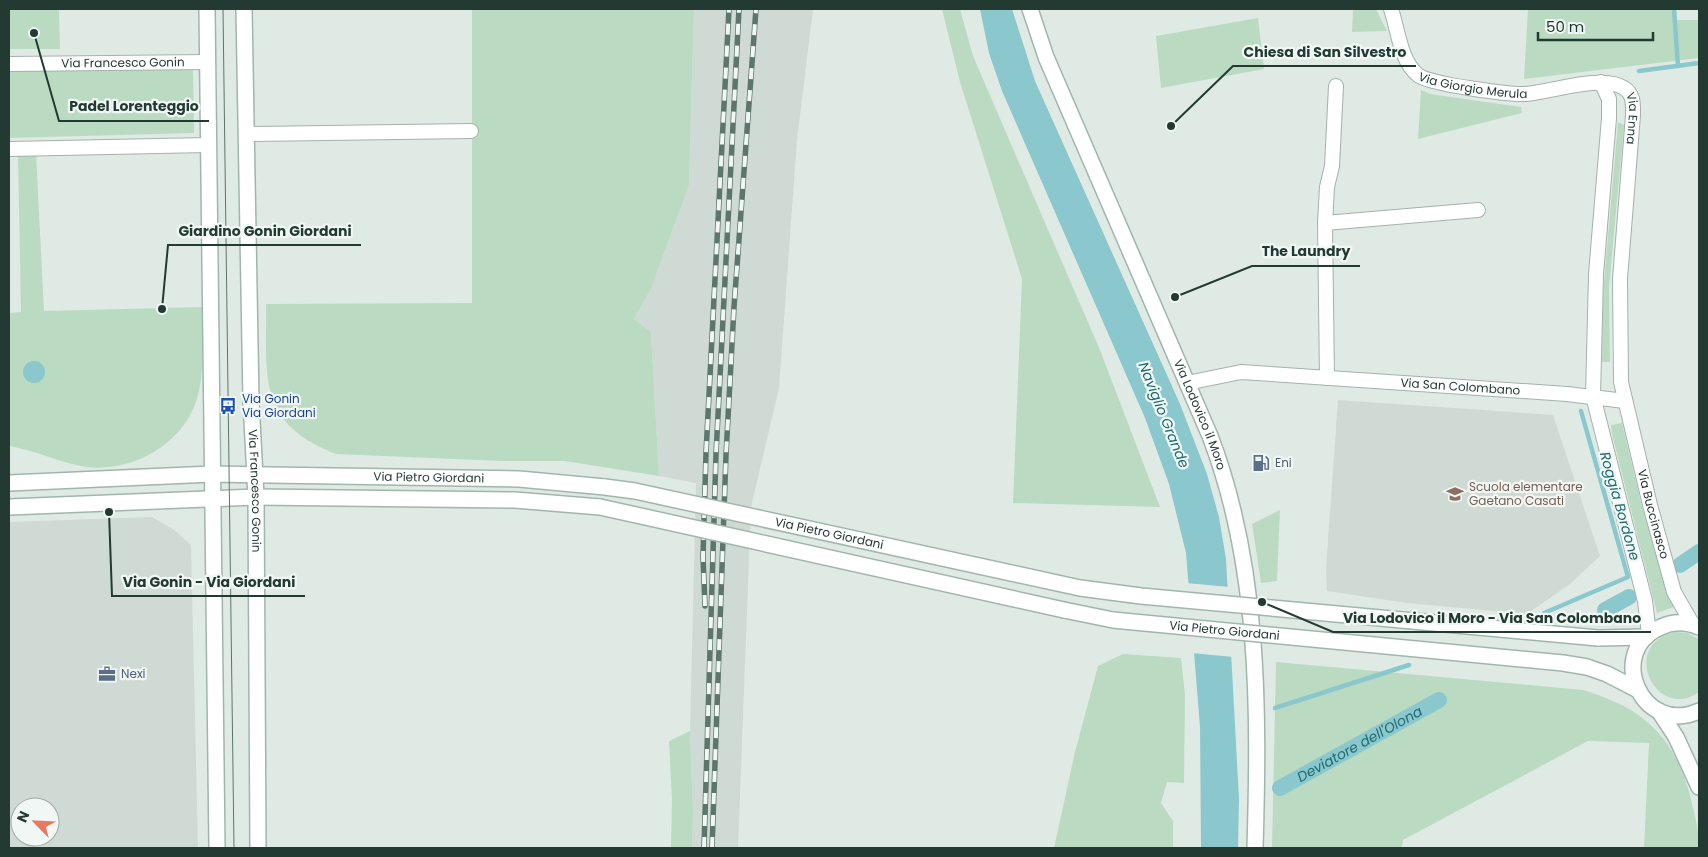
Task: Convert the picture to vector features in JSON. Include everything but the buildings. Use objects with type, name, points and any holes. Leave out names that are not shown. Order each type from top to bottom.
[{"type":"main road","points":[[206,9],[217,848]]},
{"type":"main road","name":"Via Francesco Gonin","points":[[244,9],[251,400],[256,475],[258,848]]},
{"type":"main road","name":"Via Lodovico il Moro","points":[[1030,9],[1046,57],[1222,467],[1234,515],[1247,588],[1254,674],[1255,848]]},
{"type":"main road","name":"Via Pietro Giordani","points":[[9,483],[212,474],[519,479],[604,486],[645,493],[1080,588],[1142,596],[1598,638],[1647,636],[1670,624],[1696,626]]},
{"type":"main road","name":"Via Pietro Giordani","points":[[9,507],[256,497],[515,500],[600,507],[1112,620],[1588,667],[1607,674],[1638,690],[1645,701],[1659,711]]},
{"type":"main road","points":[[1638,690],[1633,675],[1633,664],[1636,652],[1647,636]]},
{"type":"main road","points":[[1659,711],[1679,716],[1699,711]]},
{"type":"main road","points":[[1659,711],[1676,737],[1699,787]]},
{"type":"street","name":"Via Giorgio Merula","points":[[1391,9],[1403,50],[1412,69],[1419,76],[1434,82],[1524,94],[1601,82]]},
{"type":"street","name":"Via Francesco Gonin","points":[[9,64],[207,62]]},
{"type":"street","name":"Via Enna","points":[[1593,396],[1596,274],[1609,118],[1609,99],[1601,82]]},
{"type":"street","name":"Via Enna","points":[[1601,82],[1625,88],[1632,97],[1633,115],[1620,279],[1621,382],[1625,400]]},
{"type":"street","points":[[1327,378],[1325,223],[1327,187],[1332,166],[1336,86]]},
{"type":"street","points":[[246,134],[471,131]]},
{"type":"street","points":[[9,149],[208,145]]},
{"type":"street","points":[[1325,223],[1478,210]]},
{"type":"street","name":"Via San Colombano","points":[[1187,383],[1241,372],[1593,396]]},
{"type":"street","points":[[1625,400],[1593,396],[1645,601],[1647,636]]},
{"type":"street","name":"Via Buccinasco","points":[[1625,400],[1650,505],[1674,592],[1696,626]]},
{"type":"shaded area","points":[[694,9],[813,9],[797,140],[779,388],[751,507],[738,848],[692,848],[693,814],[690,731],[696,483],[659,476],[651,332],[634,319],[651,289],[689,185]]},
{"type":"shaded area","name":"Scuola elementare Gaetano Casati","points":[[1338,400],[1553,415],[1600,556],[1570,584],[1527,614],[1407,603],[1327,591],[1326,568]]},
{"type":"shaded area","points":[[152,517],[173,529],[191,545],[198,848],[9,848],[9,522]]},
{"type":"green space","points":[[9,9],[59,9],[60,49],[9,49]]},
{"type":"green space","points":[[472,9],[694,9],[689,185],[651,289],[634,319],[651,332],[659,476],[565,461],[502,461],[336,454],[310,442],[291,428],[279,412],[271,395],[267,375],[266,304],[472,303]]},
{"type":"green space","points":[[942,9],[960,9],[973,56],[1100,350],[1160,507],[1013,503],[1022,279],[960,82]]},
{"type":"green space","points":[[1353,9],[1376,9],[1387,31],[1352,32]]},
{"type":"green space","points":[[1528,9],[1676,9],[1677,20],[1699,20],[1699,58],[1524,79]]},
{"type":"green space","points":[[1258,18],[1264,69],[1161,88],[1156,36]]},
{"type":"green space","points":[[193,67],[194,133],[9,138],[9,70]]},
{"type":"green space","points":[[1421,90],[1430,94],[1521,107],[1522,113],[1418,139]]},
{"type":"green space","points":[[1618,122],[1624,125],[1609,288],[1610,362],[1602,362],[1603,294]]},
{"type":"green space","points":[[18,153],[36,153],[44,311],[202,307],[202,370],[199,391],[193,409],[184,425],[172,439],[141,459],[105,468],[86,467],[9,446],[9,313],[21,312]]},
{"type":"green space","points":[[1622,423],[1641,503],[1666,590],[1674,607],[1657,613],[1612,434],[1611,425]]},
{"type":"green space","points":[[1280,510],[1277,581],[1261,583],[1252,524]]},
{"type":"green space","points":[[1676,632],[1687,633],[1699,639],[1699,692],[1683,699],[1669,697],[1658,690],[1650,678],[1646,664],[1649,650],[1659,639]]},
{"type":"green space","points":[[1123,654],[1181,658],[1185,695],[1184,783],[1167,782],[1161,803],[1173,821],[1173,848],[1054,848],[1075,752],[1098,666]]},
{"type":"green space","points":[[1276,662],[1583,690],[1603,697],[1637,714],[1663,738],[1682,771],[1689,792],[1697,827],[1699,848],[1644,848],[1649,743],[1588,741],[1403,840],[1402,848],[1272,848]]},
{"type":"green space","points":[[690,731],[693,814],[692,848],[671,848],[672,799],[669,741]]},
{"type":"water","name":"Naviglio Grande","points":[[980,9],[1012,9],[1035,81],[1180,404],[1207,474],[1219,517],[1226,559],[1239,799],[1238,848],[1201,848],[1200,727],[1186,553],[1169,484],[1145,418],[1002,91],[989,53]]},
{"type":"water","points":[[30,361],[38,361],[45,368],[45,376],[38,383],[30,383],[23,376],[23,368]]},
{"type":"pier","points":[[1186,583],[1230,587],[1234,657],[1191,653]]},
{"type":"waterway","points":[[1674,9],[1678,66]]},
{"type":"waterway","name":"Roggia Bordone","points":[[1639,71],[1699,63]]},
{"type":"waterway","name":"Roggia Bordone","points":[[1544,613],[1628,577],[1581,411]]},
{"type":"waterway","name":"Deviatore dell'Olona","points":[[1680,565],[1699,552]]},
{"type":"waterway","name":"Deviatore dell'Olona","points":[[1605,610],[1629,597]]},
{"type":"waterway","name":"Roggia Bordone","points":[[1275,708],[1409,665]]},
{"type":"waterway","name":"Deviatore dell'Olona","points":[[1280,788],[1439,700]]},
{"type":"tram line","points":[[223,9],[234,848]]},
{"type":"railway","points":[[705,606],[703,557],[706,453],[729,9]]},
{"type":"railway","points":[[704,848],[716,454],[739,9]]},
{"type":"railway","points":[[712,848],[726,455],[734,307],[756,9]]},
{"type":"place","name":"Padel Lorenteggio","points":[[34,33]]},
{"type":"place","name":"Chiesa di San Silvestro","points":[[1171,126]]},
{"type":"place","name":"The Laundry","points":[[1175,297]]},
{"type":"place","name":"Giardino Gonin Giordani","points":[[162,309]]},
{"type":"place","name":"Via Gonin Via Giordani","points":[[228,406]]},
{"type":"place","name":"Eni","points":[[1261,463]]},
{"type":"place","name":"Scuola elementare Gaetano Casati","points":[[1455,494]]},
{"type":"place","name":"Via Gonin - Via Giordani","points":[[109,512]]},
{"type":"place","name":"Via Lodovico il Moro - Via San Colombano","points":[[1262,602]]},
{"type":"place","name":"Nexi","points":[[107,674]]}]
